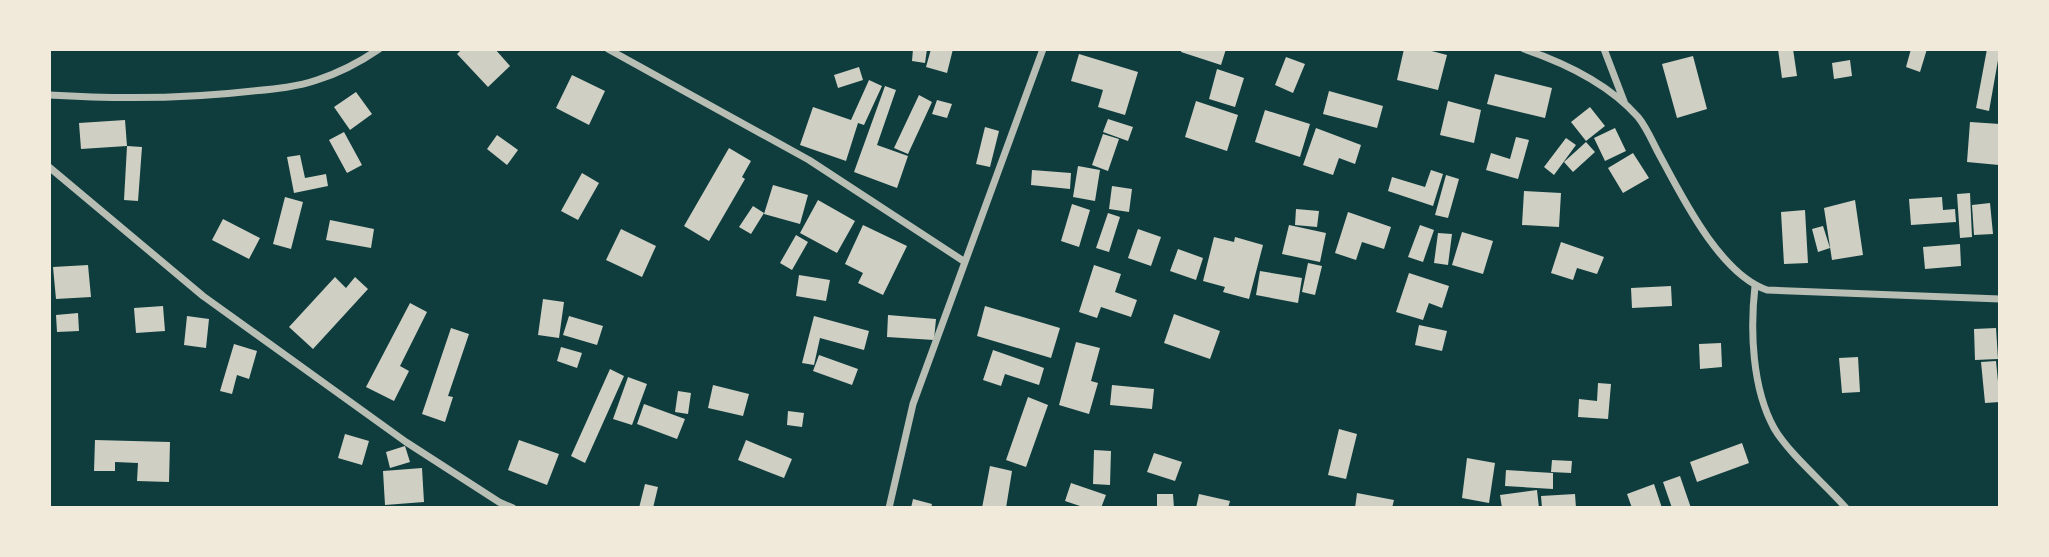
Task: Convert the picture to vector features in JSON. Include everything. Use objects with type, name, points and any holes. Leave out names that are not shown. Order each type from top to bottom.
[{"type":"street","points":[[49,94],[108,98],[214,96],[284,88],[317,80],[359,62],[379,49]]},
{"type":"street","points":[[608,49],[809,160],[965,262]]},
{"type":"street","points":[[889,508],[913,404],[1043,49]]},
{"type":"street","points":[[1524,49],[1549,57],[1590,78],[1639,119],[1688,207],[1710,240],[1738,272],[1755,286],[1780,291],[2000,299]]},
{"type":"street","points":[[1549,57],[1558,49]]},
{"type":"street","points":[[1604,49],[1625,105]]},
{"type":"street","points":[[49,167],[203,296],[406,442],[513,508]]},
{"type":"street","points":[[1755,286],[1752,340],[1766,409],[1775,429],[1846,508]]},
{"type":"building","points":[[462,49],[495,49],[510,66],[488,87],[457,54]]},
{"type":"building","points":[[913,49],[927,49],[925,63],[912,61]]},
{"type":"building","points":[[931,49],[953,49],[947,73],[926,67]]},
{"type":"building","points":[[1182,49],[1226,49],[1221,65],[1181,52]]},
{"type":"building","points":[[1404,49],[1424,49],[1447,55],[1438,90],[1397,80]]},
{"type":"building","points":[[1778,49],[1793,49],[1797,76],[1782,78]]},
{"type":"building","points":[[1911,49],[1927,49],[1920,72],[1906,67]]},
{"type":"building","points":[[1987,49],[2000,49],[1989,111],[1976,108]]},
{"type":"building","points":[[1079,54],[1138,72],[1125,115],[1098,107],[1103,90],[1071,81]]},
{"type":"building","points":[[1693,56],[1707,109],[1677,118],[1662,64]]},
{"type":"building","points":[[1286,57],[1305,64],[1293,93],[1275,85]]},
{"type":"building","points":[[1850,60],[1852,76],[1834,79],[1832,63]]},
{"type":"building","points":[[859,67],[863,80],[838,88],[834,75]]},
{"type":"building","points":[[1217,69],[1244,78],[1235,107],[1209,99]]},
{"type":"building","points":[[1495,74],[1552,88],[1545,118],[1487,104]]},
{"type":"building","points":[[572,75],[605,91],[589,125],[556,108]]},
{"type":"building","points":[[869,80],[882,86],[864,125],[858,123],[846,161],[800,145],[813,107],[851,120]]},
{"type":"building","points":[[885,86],[896,90],[877,145],[908,156],[897,188],[854,172]]},
{"type":"building","points":[[1329,91],[1383,106],[1377,128],[1323,114]]},
{"type":"building","points":[[356,92],[372,114],[350,130],[334,107]]},
{"type":"building","points":[[919,95],[932,102],[908,154],[894,148]]},
{"type":"building","points":[[937,100],[952,104],[947,118],[932,114]]},
{"type":"building","points":[[1196,101],[1238,115],[1227,151],[1185,137]]},
{"type":"building","points":[[1448,101],[1481,110],[1474,143],[1440,135]]},
{"type":"building","points":[[1590,107],[1605,126],[1586,141],[1571,122]]},
{"type":"building","points":[[1265,110],[1310,124],[1300,157],[1255,142]]},
{"type":"building","points":[[1108,119],[1133,127],[1128,141],[1103,132]]},
{"type":"building","points":[[125,120],[127,146],[81,149],[79,123]]},
{"type":"building","points":[[1970,122],[2000,124],[1999,165],[1967,162]]},
{"type":"building","points":[[985,127],[999,131],[990,167],[976,164]]},
{"type":"building","points":[[1316,128],[1361,145],[1355,164],[1339,158],[1333,175],[1303,165]]},
{"type":"building","points":[[1615,128],[1626,151],[1605,161],[1594,138]]},
{"type":"building","points":[[344,132],[362,165],[347,173],[329,140]]},
{"type":"building","points":[[1103,134],[1119,139],[1108,171],[1092,165]]},
{"type":"building","points":[[497,135],[518,150],[507,165],[487,149]]},
{"type":"building","points":[[1516,137],[1529,140],[1518,179],[1486,170],[1491,153],[1510,159]]},
{"type":"building","points":[[1566,138],[1576,145],[1554,175],[1544,167]]},
{"type":"building","points":[[1586,142],[1595,152],[1573,172],[1564,162]]},
{"type":"building","points":[[127,146],[142,147],[138,201],[124,200]]},
{"type":"building","points":[[729,148],[751,161],[742,177],[745,179],[709,241],[684,226]]},
{"type":"building","points":[[1633,153],[1649,178],[1623,193],[1608,168]]},
{"type":"building","points":[[300,155],[305,178],[326,174],[328,186],[294,193],[287,157]]},
{"type":"building","points":[[1078,166],[1100,170],[1095,201],[1073,197]]},
{"type":"building","points":[[1032,170],[1071,173],[1070,189],[1031,185]]},
{"type":"building","points":[[1431,170],[1443,174],[1433,206],[1388,191],[1392,177],[1425,187]]},
{"type":"building","points":[[582,173],[599,183],[578,220],[561,211]]},
{"type":"building","points":[[1446,175],[1459,179],[1448,218],[1435,215]]},
{"type":"building","points":[[773,185],[808,195],[800,224],[764,214]]},
{"type":"building","points":[[1112,186],[1132,189],[1129,212],[1109,209]]},
{"type":"building","points":[[1524,191],[1561,193],[1559,227],[1522,225]]},
{"type":"building","points":[[1970,193],[1972,237],[1960,238],[1957,194]]},
{"type":"building","points":[[285,197],[303,202],[291,249],[273,244]]},
{"type":"building","points":[[1942,197],[1943,210],[1955,209],[1956,222],[1911,225],[1909,199]]},
{"type":"building","points":[[818,200],[855,221],[837,253],[800,233]]},
{"type":"building","points":[[1855,200],[1863,255],[1832,260],[1824,208]]},
{"type":"building","points":[[1990,203],[1993,234],[1974,235],[1972,205]]},
{"type":"building","points":[[1072,204],[1090,210],[1079,247],[1061,241]]},
{"type":"building","points":[[753,206],[764,213],[751,234],[739,227]]},
{"type":"building","points":[[1296,209],[1319,211],[1317,227],[1295,225]]},
{"type":"building","points":[[1805,210],[1808,263],[1784,264],[1781,212]]},
{"type":"building","points":[[1348,212],[1391,227],[1384,249],[1362,242],[1356,260],[1335,253]]},
{"type":"building","points":[[1108,213],[1120,217],[1109,252],[1096,248]]},
{"type":"building","points":[[223,219],[260,238],[249,259],[212,240]]},
{"type":"building","points":[[330,220],[374,229],[371,248],[326,240]]},
{"type":"building","points":[[863,225],[907,246],[883,295],[858,283],[863,273],[845,264]]},
{"type":"building","points":[[1289,225],[1326,233],[1320,262],[1282,254]]},
{"type":"building","points":[[1420,225],[1434,230],[1423,262],[1408,257]]},
{"type":"building","points":[[1823,226],[1830,248],[1818,252],[1812,229]]},
{"type":"building","points":[[621,229],[656,246],[642,277],[606,260]]},
{"type":"building","points":[[1138,229],[1161,237],[1151,266],[1128,258]]},
{"type":"building","points":[[1462,232],[1493,241],[1483,274],[1452,265]]},
{"type":"building","points":[[1438,233],[1452,234],[1448,265],[1434,263]]},
{"type":"building","points":[[796,235],[808,242],[792,270],[780,263]]},
{"type":"building","points":[[1214,237],[1234,242],[1235,237],[1263,245],[1249,299],[1223,292],[1225,287],[1203,281]]},
{"type":"building","points":[[1561,242],[1604,257],[1597,274],[1577,268],[1573,280],[1551,273]]},
{"type":"building","points":[[1960,244],[1961,266],[1925,269],[1923,247]]},
{"type":"building","points":[[1178,249],[1203,258],[1196,280],[1170,271]]},
{"type":"building","points":[[1308,263],[1322,266],[1315,295],[1302,292]]},
{"type":"building","points":[[88,265],[91,297],[56,299],[53,267]]},
{"type":"building","points":[[1094,265],[1121,274],[1115,292],[1137,300],[1131,317],[1101,307],[1097,318],[1079,312]]},
{"type":"building","points":[[1260,271],[1302,278],[1298,303],[1256,295]]},
{"type":"building","points":[[1409,273],[1449,286],[1442,308],[1429,303],[1423,320],[1396,312]]},
{"type":"building","points":[[799,275],[830,280],[826,301],[796,296]]},
{"type":"building","points":[[335,277],[346,288],[355,277],[368,289],[313,349],[289,327]]},
{"type":"building","points":[[1671,286],[1672,306],[1632,308],[1631,288]]},
{"type":"building","points":[[543,299],[564,302],[559,338],[538,335]]},
{"type":"building","points":[[410,303],[427,312],[400,366],[409,371],[394,401],[366,387]]},
{"type":"building","points":[[163,306],[165,331],[136,333],[134,308]]},
{"type":"building","points":[[985,306],[1060,328],[1051,358],[977,336]]},
{"type":"building","points":[[78,313],[79,331],[57,332],[56,315]]},
{"type":"building","points":[[1174,314],[1220,331],[1210,359],[1164,343]]},
{"type":"building","points":[[888,315],[936,319],[934,340],[887,337]]},
{"type":"building","points":[[187,316],[209,319],[206,348],[184,345]]},
{"type":"building","points":[[569,316],[603,326],[597,345],[563,335]]},
{"type":"building","points":[[814,316],[869,331],[864,350],[820,338],[814,365],[802,363]]},
{"type":"building","points":[[1419,325],[1447,331],[1442,351],[1415,345]]},
{"type":"building","points":[[451,328],[469,334],[448,396],[453,397],[445,422],[422,414]]},
{"type":"building","points":[[1996,328],[1998,359],[1975,360],[1974,329]]},
{"type":"building","points":[[1076,342],[1100,348],[1091,381],[1098,383],[1089,414],[1059,405]]},
{"type":"building","points":[[1721,343],[1722,367],[1700,369],[1699,344]]},
{"type":"building","points":[[234,344],[257,351],[249,379],[237,375],[232,394],[220,391]]},
{"type":"building","points":[[561,347],[582,353],[577,368],[557,361]]},
{"type":"building","points":[[993,350],[1044,368],[1039,385],[1005,374],[1001,386],[983,380]]},
{"type":"building","points":[[819,355],[858,369],[852,385],[813,371]]},
{"type":"building","points":[[1858,357],[1860,392],[1842,393],[1839,358]]},
{"type":"building","points":[[1996,361],[2000,402],[1985,403],[1981,362]]},
{"type":"building","points":[[610,369],[624,376],[585,463],[571,456]]},
{"type":"building","points":[[628,377],[647,384],[632,425],[613,419]]},
{"type":"building","points":[[1598,383],[1611,384],[1608,419],[1578,417],[1579,399],[1597,401]]},
{"type":"building","points":[[713,385],[749,394],[743,416],[708,408]]},
{"type":"building","points":[[1112,385],[1154,389],[1152,409],[1110,405]]},
{"type":"building","points":[[678,391],[691,393],[688,414],[675,412]]},
{"type":"building","points":[[1028,397],[1048,405],[1026,467],[1006,460]]},
{"type":"building","points":[[644,404],[685,419],[677,439],[637,424]]},
{"type":"building","points":[[788,411],[804,413],[802,427],[787,425]]},
{"type":"building","points":[[1339,429],[1357,434],[1346,479],[1328,475]]},
{"type":"building","points":[[345,434],[369,441],[362,465],[338,458]]},
{"type":"building","points":[[95,440],[170,442],[169,482],[137,481],[138,463],[115,462],[115,471],[94,471]]},
{"type":"building","points":[[519,440],[559,454],[547,485],[508,470]]},
{"type":"building","points":[[746,440],[792,459],[784,478],[738,460]]},
{"type":"building","points":[[1742,443],[1749,463],[1697,482],[1690,462]]},
{"type":"building","points":[[405,446],[410,462],[390,468],[386,452]]},
{"type":"building","points":[[1094,450],[1111,451],[1110,485],[1093,484]]},
{"type":"building","points":[[1154,453],[1182,462],[1175,481],[1147,472]]},
{"type":"building","points":[[1467,458],[1495,463],[1489,503],[1462,498]]},
{"type":"building","points":[[1552,460],[1572,461],[1571,473],[1551,472]]},
{"type":"building","points":[[990,466],[1012,471],[1006,508],[982,508]]},
{"type":"building","points":[[422,468],[424,502],[385,505],[383,471]]},
{"type":"building","points":[[1506,470],[1553,473],[1553,489],[1505,486]]},
{"type":"building","points":[[1680,476],[1691,508],[1672,508],[1663,482]]},
{"type":"building","points":[[1071,483],[1106,495],[1101,508],[1086,508],[1065,501]]},
{"type":"building","points":[[645,484],[658,487],[653,508],[639,508]]},
{"type":"building","points":[[1654,484],[1662,508],[1632,508],[1627,494]]},
{"type":"building","points":[[1537,490],[1539,508],[1502,508],[1500,495]]},
{"type":"building","points":[[1357,493],[1394,500],[1392,508],[1355,508]]},
{"type":"building","points":[[1157,494],[1173,494],[1174,508],[1157,508]]},
{"type":"building","points":[[1199,494],[1230,501],[1228,508],[1196,508]]},
{"type":"building","points":[[1575,494],[1576,508],[1542,508],[1541,496]]},
{"type":"building","points":[[913,499],[932,504],[931,508],[911,508]]}]
